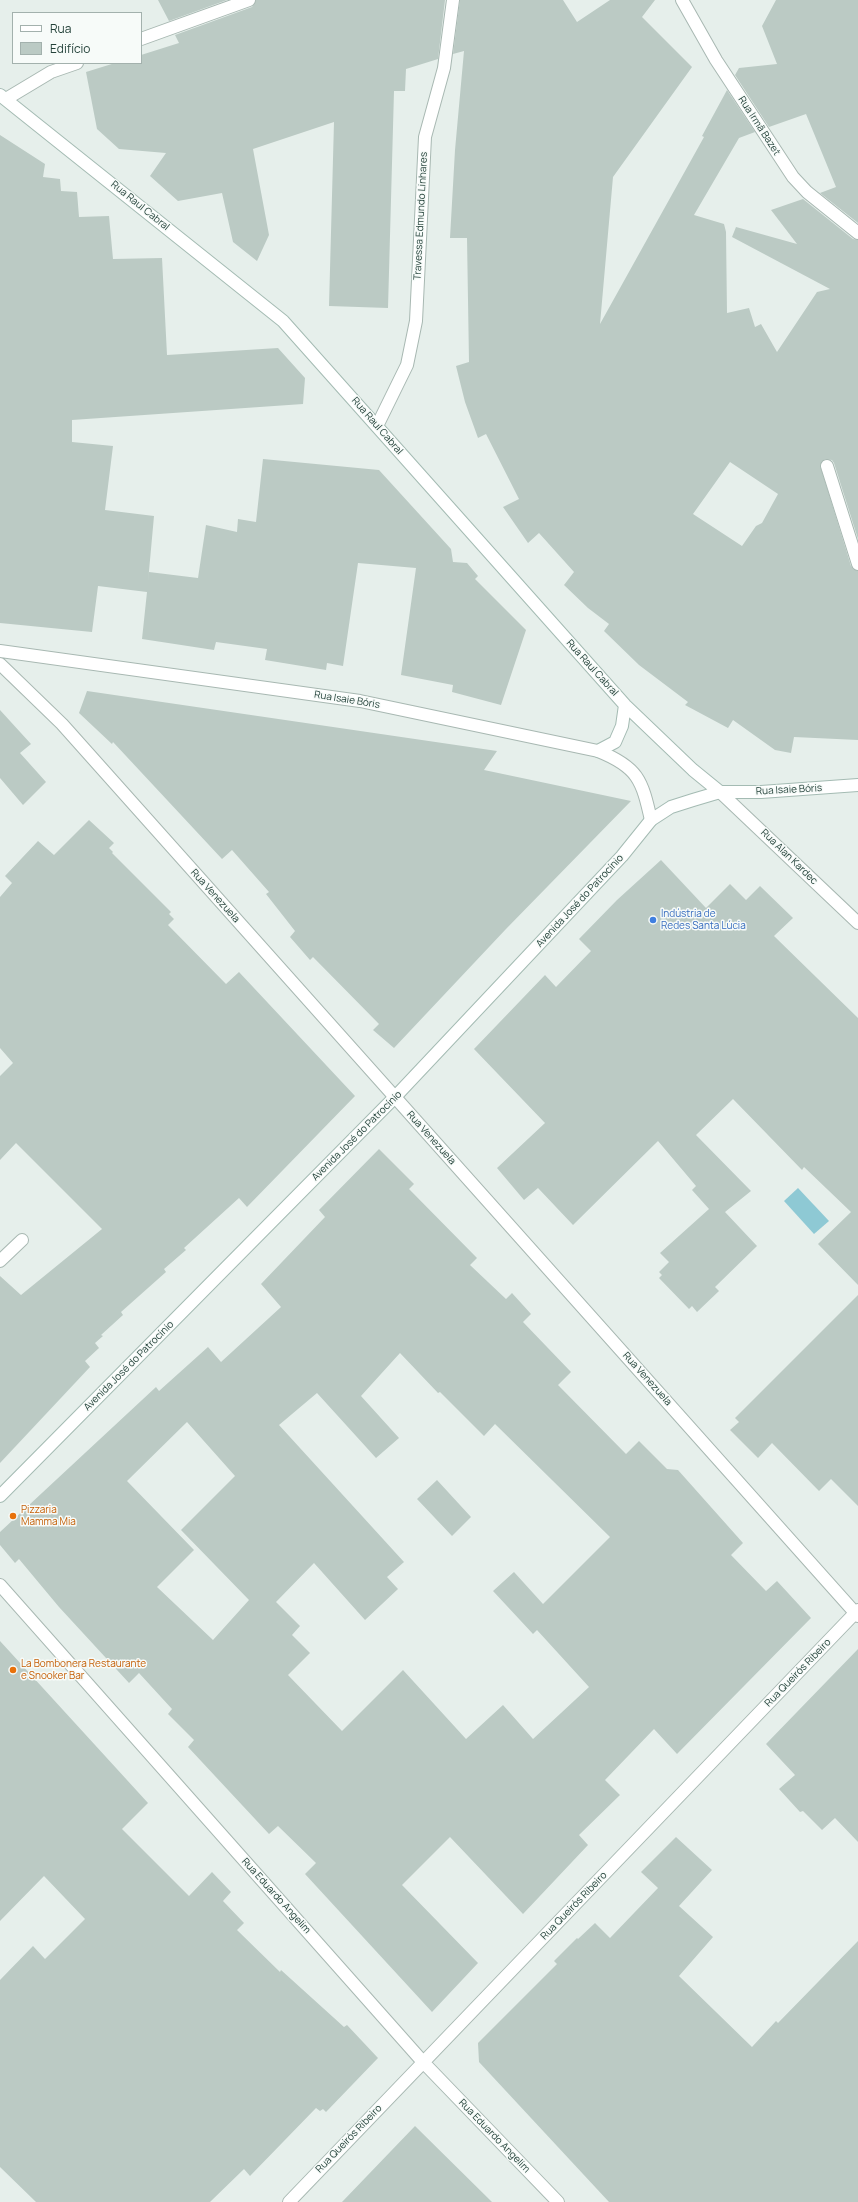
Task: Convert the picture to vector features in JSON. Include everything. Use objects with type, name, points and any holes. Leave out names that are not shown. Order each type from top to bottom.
[{"type":"street","points":[[142,40],[249,0]]},
{"type":"street","name":"Travessa Edmundo Linhares","points":[[377,426],[407,365],[416,320],[425,137],[444,68],[453,0]]},
{"type":"street","name":"Rua Irmã Bazet","points":[[682,0],[716,60],[793,177],[806,192],[858,233]]},
{"type":"street","points":[[3,97],[51,72],[74,64]]},
{"type":"street","name":"Rua Raul Cabral","points":[[3,97],[283,321],[625,705],[693,770],[720,792]]},
{"type":"street","points":[[828,466],[858,564]]},
{"type":"street","name":"Rua Isaie Bóris","points":[[0,651],[360,701],[598,751],[619,759],[635,773],[644,789],[651,820]]},
{"type":"street","name":"Rua Venezuela","points":[[0,664],[62,724],[857,1613]]},
{"type":"street","points":[[598,751],[615,742],[622,726],[625,705]]},
{"type":"street","name":"Rua Isaie Bóris","points":[[720,792],[762,792],[858,785]]},
{"type":"street","name":"Avenida José do Patrocínio","points":[[0,1496],[395,1097],[622,856],[651,820],[672,808],[720,792]]},
{"type":"street","name":"Rua Alan Kardec","points":[[720,792],[858,923]]},
{"type":"street","points":[[0,1261],[22,1240]]},
{"type":"street","name":"Rua Eduardo Angelim","points":[[0,1585],[423,2062],[558,2202]]},
{"type":"street","name":"Rua Queirós Ribeiro","points":[[289,2202],[857,1613]]},
{"type":"water","points":[[798,1188],[829,1221],[814,1234],[784,1201]]},
{"type":"building","points":[[158,0],[227,0],[169,21]]},
{"type":"building","points":[[256,0],[445,0],[438,59],[406,69],[405,91],[394,91],[388,308],[329,306],[334,122],[253,149],[269,235],[257,261],[233,242],[222,193],[178,201],[150,176],[166,153],[119,149],[97,129],[86,72],[112,64],[142,64],[142,55],[179,43],[175,35],[252,7]]},
{"type":"building","points":[[460,0],[563,0],[577,22],[610,0],[655,0],[642,17],[692,67],[613,177],[600,324],[704,137],[702,136],[727,90],[755,132],[739,138],[694,215],[724,224],[726,232],[727,313],[749,308],[755,327],[761,324],[777,352],[817,292],[830,289],[732,237],[736,227],[797,244],[771,210],[803,199],[853,239],[858,240],[858,539],[834,463],[832,460],[825,459],[820,465],[851,566],[858,571],[858,740],[794,737],[791,753],[775,750],[733,720],[728,728],[685,705],[688,702],[639,665],[604,631],[609,624],[588,608],[564,585],[574,572],[539,533],[528,543],[503,507],[519,499],[486,434],[478,438],[465,402],[456,366],[469,362],[467,238],[450,238],[455,150],[464,51],[453,54]],"holes":[[[730,462],[778,494],[762,523],[756,526],[742,546],[693,514]]]},
{"type":"building","points":[[776,0],[858,0],[858,223],[820,193],[836,187],[806,114],[769,127],[735,75],[739,68],[777,64],[762,26]]},
{"type":"building","points":[[0,135],[45,164],[43,177],[60,179],[61,191],[77,192],[79,217],[109,216],[113,259],[162,258],[167,355],[278,348],[305,378],[303,404],[72,420],[72,442],[113,446],[105,510],[154,516],[148,582],[149,572],[198,578],[206,525],[237,532],[238,519],[256,522],[263,459],[379,470],[451,549],[453,562],[467,563],[478,576],[475,579],[526,630],[501,705],[452,692],[453,685],[401,675],[416,568],[358,563],[343,666],[327,663],[326,670],[265,660],[267,649],[216,642],[214,650],[142,639],[147,592],[98,586],[92,632],[0,623]]},
{"type":"building","points":[[87,691],[497,751],[484,770],[631,801],[506,929],[394,1048],[373,1030],[379,1024],[313,957],[310,960],[290,937],[295,931],[266,894],[269,892],[232,850],[222,859],[113,742],[112,744],[79,713]]},
{"type":"building","points":[[0,710],[31,744],[20,753],[46,782],[23,805],[0,778]]},
{"type":"building","points":[[89,820],[114,843],[109,848],[113,852],[112,853],[171,912],[169,914],[174,919],[168,925],[226,984],[239,972],[355,1096],[247,1207],[239,1198],[184,1248],[186,1250],[164,1269],[166,1272],[121,1312],[123,1315],[101,1335],[103,1336],[95,1343],[99,1348],[85,1361],[90,1367],[0,1463],[0,1276],[21,1295],[102,1229],[16,1143],[0,1160],[0,1076],[13,1063],[0,1048],[0,897],[12,883],[5,876],[38,841],[54,855]]},
{"type":"building","points":[[661,860],[706,908],[730,884],[746,900],[760,886],[793,918],[774,936],[858,1018],[858,1285],[818,1244],[851,1212],[804,1167],[802,1170],[733,1099],[696,1135],[751,1191],[725,1212],[757,1246],[715,1287],[719,1291],[697,1312],[692,1306],[689,1309],[659,1278],[662,1275],[659,1272],[669,1262],[660,1253],[709,1209],[692,1190],[696,1186],[658,1141],[573,1225],[538,1188],[524,1200],[497,1168],[545,1123],[474,1049],[545,975],[556,987],[591,951],[579,939],[617,900]]},
{"type":"building","points":[[379,1149],[414,1184],[409,1189],[477,1258],[470,1265],[506,1299],[512,1293],[531,1314],[523,1322],[571,1372],[558,1385],[626,1454],[639,1441],[667,1469],[678,1470],[743,1543],[731,1555],[766,1591],[777,1581],[811,1618],[677,1754],[654,1729],[605,1780],[620,1795],[579,1835],[588,1845],[523,1914],[450,1837],[402,1885],[478,1963],[432,2012],[305,1874],[316,1863],[278,1826],[269,1834],[188,1747],[194,1740],[168,1714],[172,1709],[139,1673],[129,1683],[59,1607],[19,1559],[15,1563],[0,1545],[0,1532],[156,1387],[159,1391],[208,1347],[221,1362],[281,1307],[261,1284],[325,1217],[319,1210]],"holes":[[[400,1353],[438,1393],[440,1392],[484,1436],[495,1424],[610,1537],[543,1604],[514,1572],[493,1591],[533,1634],[537,1630],[589,1687],[533,1739],[503,1705],[466,1739],[403,1670],[342,1731],[288,1675],[310,1653],[292,1635],[300,1626],[276,1602],[314,1563],[365,1620],[398,1589],[387,1577],[404,1562],[279,1425],[317,1393],[376,1458],[399,1438],[361,1396]],[[187,1422],[235,1476],[181,1530],[249,1600],[213,1640],[157,1587],[194,1550],[127,1481]]]},
{"type":"building","points":[[858,1295],[858,1506],[831,1479],[819,1491],[772,1443],[758,1458],[730,1430],[739,1422],[735,1418]]},
{"type":"building","points":[[437,1480],[471,1517],[452,1536],[417,1499]]},
{"type":"building","points":[[0,1641],[148,1803],[122,1829],[189,1896],[212,1872],[231,1892],[223,1901],[244,1923],[237,1930],[280,1972],[281,1970],[344,2027],[347,2025],[378,2058],[326,2112],[323,2109],[320,2111],[316,2108],[250,2176],[244,2169],[210,2202],[36,2202],[0,2167],[0,1980],[33,1946],[45,1959],[85,1919],[44,1876],[0,1921]]},
{"type":"building","points":[[858,1649],[858,1842],[835,1818],[822,1830],[803,1811],[800,1812],[779,1789],[795,1775],[766,1744]]},
{"type":"building","points":[[676,1837],[712,1870],[679,1906],[713,1937],[679,1976],[752,2047],[776,2021],[778,2023],[858,1941],[858,2202],[609,2202],[479,2062],[478,2043],[557,1964],[554,1961],[577,1938],[578,1939],[595,1923],[610,1938],[658,1888],[641,1872]]},
{"type":"building","points":[[415,2126],[492,2202],[342,2202]]},
{"type":"place","name":"Indústria de Redes Santa Lúcia","points":[[653,920]]},
{"type":"place","name":"Pizzaria Mamma Mia","points":[[13,1516]]},
{"type":"place","name":"La Bombonera Restaurante e Snooker Bar","points":[[13,1670]]}]
